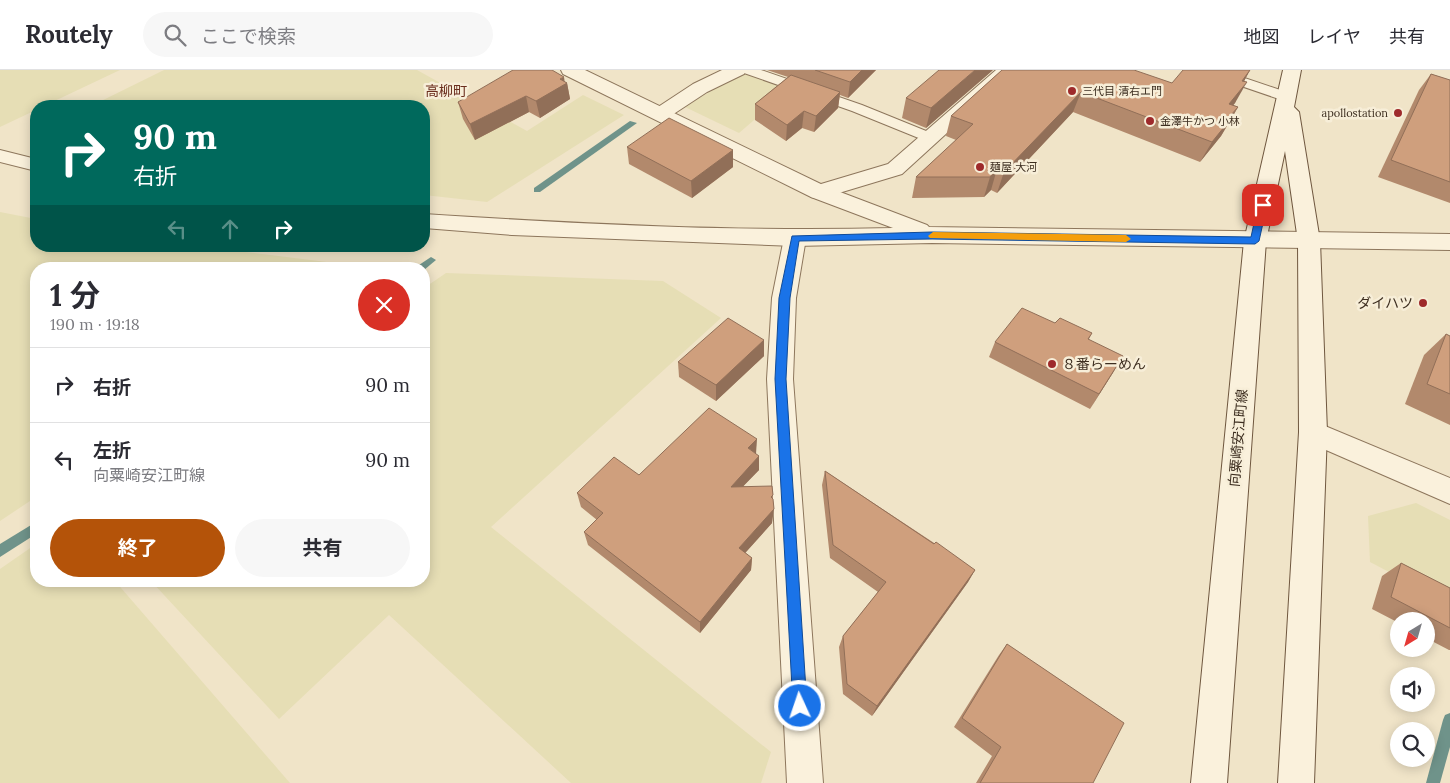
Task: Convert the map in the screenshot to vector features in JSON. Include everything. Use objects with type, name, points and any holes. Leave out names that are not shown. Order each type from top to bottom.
[{"type":"street","points":[[570,70],[662,113],[819,192],[932,236]]},
{"type":"street","points":[[662,113],[700,88],[736,70]]},
{"type":"street","points":[[819,192],[896,169],[1007,70]]},
{"type":"street","name":"向粟崎安江町線","points":[[1209,783],[1255,241],[1292,70]]},
{"type":"street","name":"向粟崎安江町線","points":[[1287,97],[1310,241],[1313,432],[1296,783]]},
{"type":"street","points":[[0,156],[30,164]]},
{"type":"street","points":[[430,221],[512,227],[795,238],[932,236],[1450,242]]},
{"type":"street","points":[[795,238],[784,298],[780,379],[805,783]]},
{"type":"street","points":[[1313,432],[1413,474],[1450,492]]},
{"type":"lane","points":[[749,70],[856,108],[931,138]]},
{"type":"lane","points":[[1208,70],[1287,97]]},
{"type":"shaded area","points":[[0,70],[120,70],[57,100],[30,100],[30,113],[0,127]]},
{"type":"shaded area","points":[[164,70],[417,70],[527,131],[583,95],[624,115],[487,202],[430,196],[430,100],[103,100]]},
{"type":"shaded area","points":[[743,71],[789,90],[739,133],[685,107]]},
{"type":"shaded area","points":[[0,212],[30,218],[30,252],[246,252],[327,262],[30,262],[30,501],[0,521]]},
{"type":"shaded area","points":[[446,273],[663,281],[721,318],[491,527],[771,752],[761,783],[571,783],[389,615],[279,719],[157,587],[430,587],[430,284]]},
{"type":"shaded area","points":[[1416,503],[1450,520],[1450,604],[1370,562],[1368,516]]},
{"type":"shaded area","points":[[30,548],[30,587],[120,587],[290,783],[0,783],[0,569]]},
{"type":"building","points":[[513,70],[552,70],[564,77],[560,79],[567,83],[536,101],[526,96],[470,124],[458,102]]},
{"type":"building","points":[[815,70],[862,70],[850,82]]},
{"type":"building","points":[[939,70],[975,70],[931,108],[906,98]]},
{"type":"building","points":[[1002,70],[1134,70],[1172,83],[1183,70],[1250,70],[1242,81],[1247,82],[1229,104],[1238,107],[1212,142],[1081,92],[1004,172],[997,169],[990,177],[916,177],[973,124],[951,116]]},
{"type":"building","points":[[1431,74],[1450,80],[1450,182],[1391,160]]},
{"type":"building","points":[[791,75],[840,92],[816,116],[804,111],[787,125],[755,104]]},
{"type":"building","points":[[669,118],[733,150],[691,181],[627,147]]},
{"type":"building","points":[[1022,308],[1055,323],[1060,318],[1092,333],[1088,339],[1123,356],[1099,394],[995,342]]},
{"type":"building","points":[[728,318],[764,340],[716,385],[678,362]]},
{"type":"building","points":[[1446,334],[1450,336],[1450,394],[1427,384]]},
{"type":"building","points":[[709,408],[757,439],[748,448],[759,456],[731,487],[772,486],[773,495],[771,497],[774,509],[739,548],[752,558],[700,622],[584,532],[603,513],[577,493],[614,457],[639,475]]},
{"type":"building","points":[[825,471],[934,544],[936,542],[975,570],[877,706],[847,684],[843,636],[886,582],[833,545]]},
{"type":"building","points":[[1401,563],[1450,588],[1450,628],[1435,620],[1435,612],[1420,612],[1391,597]]},
{"type":"building","points":[[1007,644],[1124,723],[1093,783],[980,783],[1001,747],[962,718]]},
{"type":"waterway","points":[[537,190],[633,123]]},
{"type":"waterway","points":[[0,551],[30,531]]},
{"type":"waterway","points":[[1433,783],[1450,720]]},
{"type":"slow traffic","points":[[933,236],[1126,239]]},
{"type":"place","name":"三代目 清右エ門","points":[[1072,91]]},
{"type":"place","name":"apollostation","points":[[1398,113]]},
{"type":"place","name":"金澤牛かつ 小林","points":[[1150,121]]},
{"type":"place","name":"麺屋 大河","points":[[980,167]]},
{"type":"place","name":"ダイハツ","points":[[1423,303]]},
{"type":"place","name":"８番らーめん","points":[[1052,364]]},
{"type":"district","name":"高柳町","points":[[446,91]]},
{"type":"route","points":[[800,706],[780,379],[784,298],[795,238],[932,236],[1255,241],[1263,205]]}]
